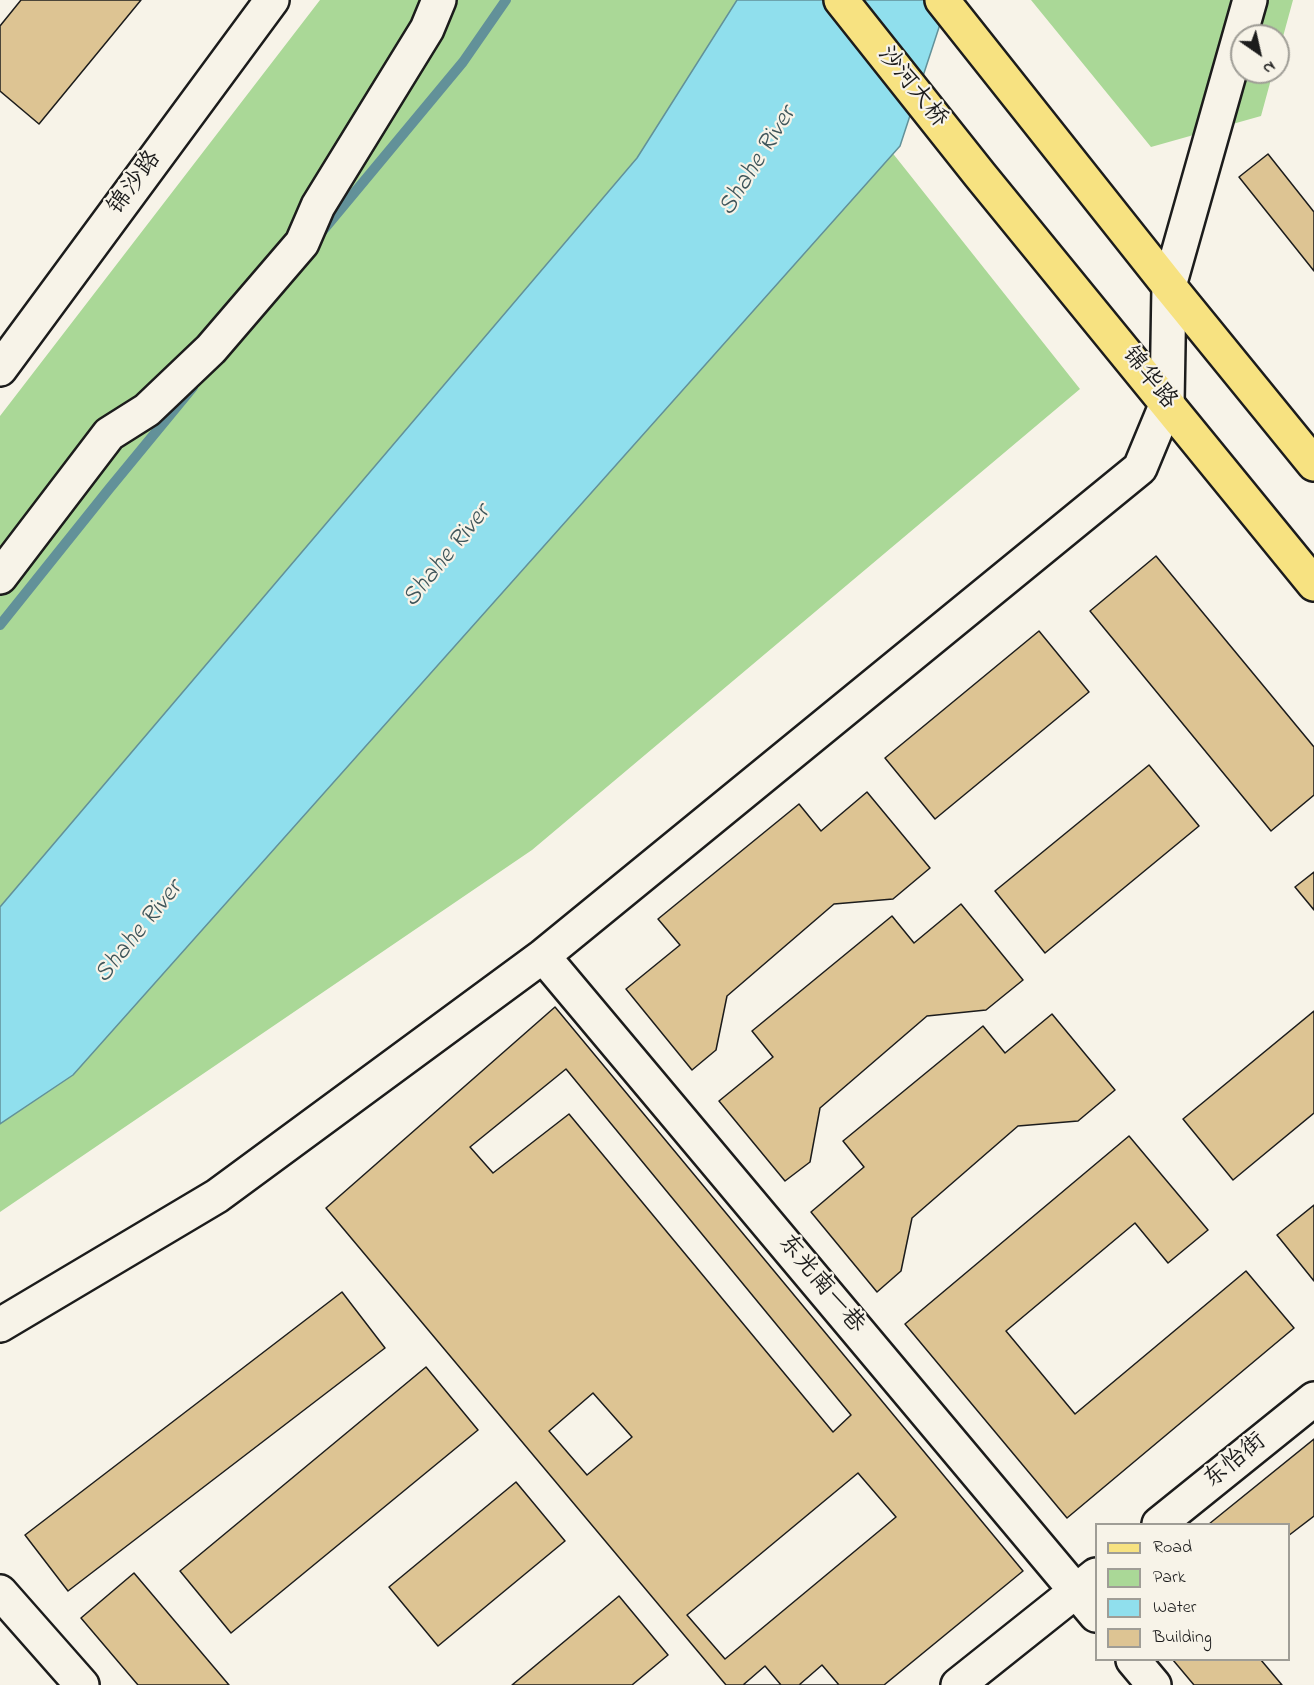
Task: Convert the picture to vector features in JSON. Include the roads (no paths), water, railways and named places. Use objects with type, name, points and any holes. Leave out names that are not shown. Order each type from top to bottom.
[{"type":"main road","name":"沙河大桥","points":[[841,0],[980,175]]},
{"type":"main road","points":[[942,0],[1314,464]]},
{"type":"main road","name":"锦华路","points":[[980,175],[1314,584]]},
{"type":"street","name":"锦沙路","points":[[0,369],[272,0]]},
{"type":"street","points":[[0,577],[109,434],[147,410],[211,349],[302,243],[318,206],[427,29],[440,0]]},
{"type":"street","points":[[0,1325],[217,1196],[543,956],[1140,468],[1167,403],[1169,286],[1250,0]]},
{"type":"street","name":"东光南一巷","points":[[543,956],[1090,1594]]},
{"type":"street","name":"东怡街","points":[[1160,1523],[1314,1399]]},
{"type":"street","points":[[0,1592],[82,1685]]},
{"type":"street","points":[[958,1685],[1090,1594]]},
{"type":"street","points":[[1135,1661],[1154,1685]]},
{"type":"water","name":"Shahe River","points":[[737,0],[948,0],[900,146],[73,1075],[0,1124],[0,907],[637,158]]},
{"type":"waterway","points":[[320,234],[463,62],[506,0]]},
{"type":"waterway","points":[[0,625],[193,387]]}]
